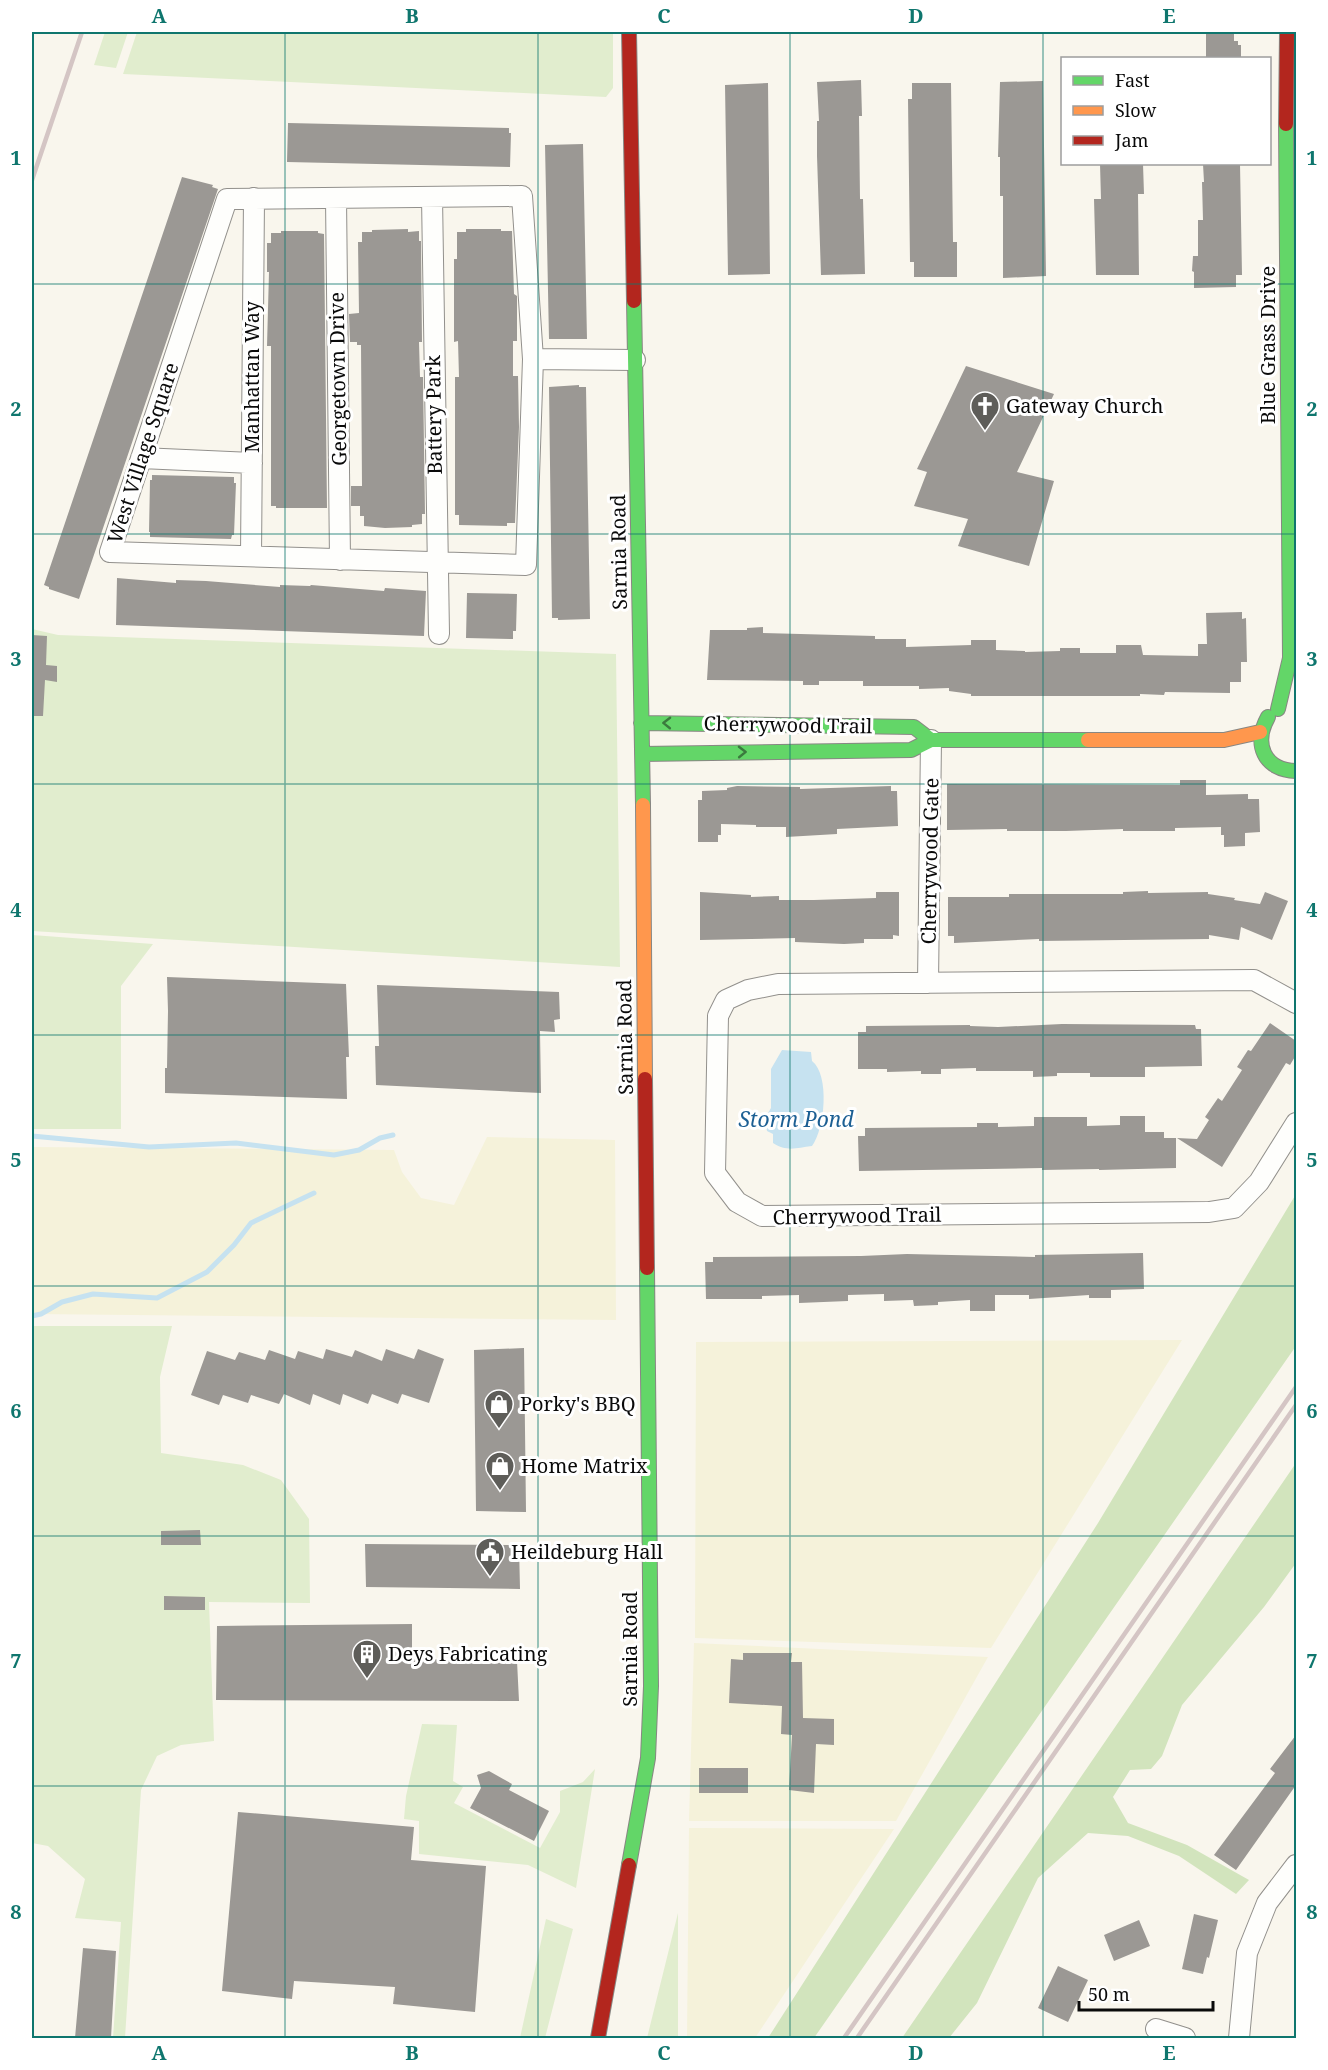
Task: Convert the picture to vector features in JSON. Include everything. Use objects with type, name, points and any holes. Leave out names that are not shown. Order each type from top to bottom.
[{"type":"main road","name":"Sarnia Road","points":[[598,2038],[648,1758],[651,1686],[642,754],[629,32]]},
{"type":"main road","name":"Blue Grass Drive","points":[[1278,709],[1290,658],[1291,172],[1287,32]]},
{"type":"main road","name":"Blue Grass Drive","points":[[1290,658],[1296,678]]},
{"type":"main road","points":[[1263,753],[1260,747],[1260,732],[1266,719],[1278,709],[1292,706]]},
{"type":"main road","name":"Cherrywood Trail","points":[[641,723],[914,727],[931,740]]},
{"type":"main road","name":"Cherrywood Trail","points":[[642,754],[911,750],[931,740],[1224,740],[1260,732]]},
{"type":"main road","name":"Cherrywood Trail","points":[[1224,740],[1263,753],[1267,760],[1278,769],[1296,771]]},
{"type":"street","name":"West Village Square","points":[[522,196],[532,360],[526,565],[110,552],[227,199],[336,198],[522,196]]},
{"type":"street","name":"Battery Park","points":[[432,197],[436,562],[439,634]]},
{"type":"street","name":"Manhattan Way","points":[[251,556],[254,198]]},
{"type":"street","name":"Georgetown Drive","points":[[336,198],[340,560]]},
{"type":"street","points":[[532,360],[635,360]]},
{"type":"street","points":[[141,458],[252,463]]},
{"type":"street","name":"Cherrywood Gate","points":[[928,983],[931,740]]},
{"type":"street","name":"Cherrywood Trail","points":[[1296,1003],[1254,980],[778,984],[748,990],[726,1000],[718,1016],[715,1173],[737,1202],[762,1216],[1209,1212],[1234,1208],[1259,1182],[1296,1123]]},
{"type":"street","points":[[1239,2038],[1247,1953],[1267,1904],[1296,1865]]},
{"type":"street","points":[[1156,2029],[1185,2038]]},
{"type":"shaded area","points":[[487,1137],[615,1140],[616,1320],[32,1314],[32,1147],[394,1150],[402,1172],[421,1198],[454,1205]]},
{"type":"shaded area","points":[[1182,1340],[991,1648],[695,1638],[696,1342]]},
{"type":"shaded area","points":[[694,1643],[988,1657],[896,1821],[689,1821]]},
{"type":"shaded area","points":[[689,1828],[894,1829],[755,2038],[687,2038]]},
{"type":"green space","points":[[105,32],[128,32],[116,68],[94,65]]},
{"type":"green space","points":[[137,32],[613,32],[613,88],[606,97],[123,74]]},
{"type":"green space","points":[[32,629],[58,635],[616,654],[620,967],[32,931]]},
{"type":"green space","points":[[32,935],[153,944],[121,986],[121,1129],[32,1129]]},
{"type":"green space","points":[[1296,1194],[1296,1346],[814,2038],[768,2038],[1098,1523]]},
{"type":"green space","points":[[32,1326],[172,1326],[160,1377],[161,1453],[243,1465],[281,1480],[309,1519],[310,1603],[209,1602],[214,1741],[181,1745],[157,1756],[141,1790],[125,2038],[113,2038],[121,1922],[75,1918],[85,1879],[48,1846],[32,1843]]},
{"type":"green space","points":[[1296,1463],[1296,1563],[1264,1607],[1182,1705],[1162,1756],[1151,1769],[1130,1770],[1113,1797],[1128,1823],[1187,1845],[1249,1880],[1236,1894],[1179,1856],[1128,1836],[1088,1833],[1038,1878],[977,2003],[949,2038],[902,2038]]},
{"type":"green space","points":[[422,1724],[457,1725],[453,1781],[463,1787],[454,1803],[540,1848],[560,1812],[560,1791],[583,1782],[595,1769],[576,1888],[528,1865],[419,1854],[419,1821],[404,1819],[406,1796]]},
{"type":"green space","points":[[678,1913],[678,2038],[647,2038]]},
{"type":"green space","points":[[546,1919],[573,1929],[545,2038],[520,2038]]},
{"type":"water","name":"Storm Pond","points":[[782,1050],[811,1052],[812,1061],[818,1068],[824,1102],[820,1128],[812,1146],[783,1148],[773,1143],[773,1134],[767,1131],[765,1118],[771,1108],[771,1069]]},
{"type":"building","points":[[1206,33],[1234,33],[1234,41],[1238,41],[1238,45],[1241,45],[1241,57],[1206,57]]},
{"type":"building","points":[[861,80],[860,199],[863,199],[865,274],[821,275],[817,82]]},
{"type":"building","points":[[1043,81],[1046,276],[1003,278],[1003,196],[1000,196],[1000,157],[998,157],[1000,82]]},
{"type":"building","points":[[768,83],[770,274],[728,275],[725,85]]},
{"type":"building","points":[[912,83],[951,83],[953,242],[957,242],[957,277],[914,277],[914,262],[910,262],[908,99],[912,99]]},
{"type":"building","points":[[288,123],[509,128],[509,133],[511,133],[510,167],[287,162]]},
{"type":"building","points":[[583,144],[587,339],[549,339],[545,145]]},
{"type":"building","points":[[1100,165],[1143,165],[1144,194],[1138,194],[1139,275],[1096,275],[1094,199],[1101,199]]},
{"type":"building","points":[[1203,165],[1240,165],[1242,275],[1236,275],[1236,287],[1194,288],[1193,256],[1198,256],[1198,220],[1203,220],[1202,182],[1204,182]]},
{"type":"building","points":[[182,177],[213,185],[212,187],[218,189],[79,599],[49,589],[44,585]]},
{"type":"building","points":[[408,229],[408,232],[419,231],[419,241],[421,241],[422,342],[419,342],[420,377],[423,377],[425,514],[422,514],[422,524],[412,525],[412,527],[364,526],[364,516],[360,516],[360,506],[351,506],[351,486],[362,486],[361,345],[357,345],[357,342],[350,342],[349,314],[359,313],[358,242],[362,242],[362,232]]},
{"type":"building","points":[[466,229],[512,231],[514,294],[517,296],[517,341],[513,341],[513,376],[518,376],[519,427],[515,523],[507,523],[507,526],[459,525],[459,515],[455,515],[455,377],[459,377],[458,341],[454,342],[454,259],[457,259],[457,232],[466,232]]},
{"type":"building","points":[[281,231],[318,231],[324,234],[327,508],[276,508],[276,506],[271,506],[271,346],[267,346],[269,272],[267,272],[267,243],[271,243],[271,233],[281,233]]},
{"type":"building","name":"Gateway Church","points":[[966,366],[1054,394],[1017,472],[1054,481],[1029,566],[958,546],[968,519],[914,506],[927,472],[917,469]]},
{"type":"building","points":[[579,385],[579,387],[586,387],[590,619],[558,620],[558,618],[552,618],[549,387]]},
{"type":"building","points":[[152,475],[234,477],[234,483],[236,483],[234,535],[231,539],[150,537],[150,480],[152,480]]},
{"type":"building","points":[[117,578],[176,583],[176,580],[280,587],[280,585],[311,585],[384,591],[385,588],[426,591],[424,636],[116,625]]},
{"type":"building","points":[[467,593],[517,594],[516,631],[513,631],[513,639],[466,638]]},
{"type":"building","points":[[1242,612],[1242,619],[1246,618],[1247,662],[1241,662],[1241,682],[1230,682],[1230,693],[1165,692],[1164,695],[1140,694],[1140,696],[971,696],[971,694],[949,691],[949,688],[863,686],[863,681],[819,681],[819,685],[803,685],[803,681],[707,680],[710,630],[747,630],[747,628],[763,627],[763,633],[875,636],[875,639],[906,639],[906,647],[971,645],[971,640],[996,640],[996,650],[1025,652],[1080,648],[1080,653],[1116,653],[1116,645],[1141,645],[1143,655],[1198,656],[1198,644],[1207,644],[1206,613]]},
{"type":"building","points":[[32,635],[47,636],[46,665],[57,666],[57,682],[45,680],[43,716],[32,716]]},
{"type":"building","points":[[1180,780],[1206,780],[1206,795],[1248,794],[1248,799],[1259,799],[1260,832],[1245,833],[1245,846],[1224,847],[1221,827],[1175,828],[1175,831],[947,830],[947,784],[1180,785]]},
{"type":"building","points":[[737,786],[800,787],[800,789],[891,786],[891,791],[897,791],[898,826],[837,829],[837,834],[786,837],[786,827],[721,824],[721,835],[718,835],[718,842],[698,842],[698,800],[702,800],[702,791],[727,790],[727,788]]},
{"type":"building","points":[[1148,891],[1148,893],[1208,892],[1208,894],[1235,898],[1234,900],[1260,904],[1265,892],[1288,901],[1272,940],[1241,927],[1239,940],[1209,935],[1209,939],[1039,941],[1039,939],[954,943],[954,936],[948,936],[948,897],[1009,897],[1009,894],[1123,894],[1123,892]]},
{"type":"building","points":[[700,892],[751,895],[751,897],[779,896],[779,900],[814,900],[876,898],[876,892],[899,892],[899,936],[893,935],[893,939],[864,939],[864,943],[844,944],[795,942],[795,938],[700,940]]},
{"type":"building","points":[[167,977],[346,984],[349,1057],[346,1057],[347,1099],[165,1093]]},
{"type":"building","points":[[377,985],[559,992],[560,1019],[554,1020],[555,1032],[540,1031],[541,1093],[376,1085],[375,1046],[379,1046]]},
{"type":"building","points":[[1270,1023],[1296,1041],[1296,1055],[1290,1065],[1286,1063],[1222,1167],[1177,1138],[1197,1139],[1209,1120],[1205,1117],[1218,1098],[1222,1101],[1242,1070],[1237,1067]]},
{"type":"building","points":[[1062,1024],[1195,1025],[1196,1029],[1201,1029],[1202,1066],[1145,1067],[1145,1077],[1090,1077],[1090,1073],[1057,1073],[1057,1076],[1033,1077],[1033,1071],[976,1071],[976,1068],[941,1069],[941,1074],[858,1069],[858,1032],[866,1032],[866,1026],[998,1027]]},
{"type":"building","points":[[1120,1116],[1145,1116],[1145,1132],[1164,1132],[1164,1138],[1176,1138],[1176,1168],[859,1171],[858,1136],[865,1136],[865,1128],[977,1127],[977,1123],[998,1123],[998,1127],[1034,1126],[1034,1117],[1087,1117],[1087,1126],[1120,1125]]},
{"type":"building","points":[[1143,1253],[1144,1289],[1111,1290],[1111,1298],[1089,1298],[1089,1295],[1029,1299],[1029,1295],[995,1295],[995,1311],[970,1311],[970,1300],[914,1306],[913,1300],[884,1301],[884,1294],[848,1295],[848,1301],[799,1303],[799,1295],[762,1296],[762,1299],[706,1299],[705,1262],[713,1262],[713,1257],[907,1254],[1035,1257],[1035,1255]]},
{"type":"building","points":[[524,1348],[526,1512],[476,1511],[474,1350]]},
{"type":"building","points":[[326,1349],[352,1357],[355,1350],[382,1361],[386,1349],[414,1359],[418,1349],[444,1359],[429,1403],[402,1394],[398,1404],[372,1394],[368,1404],[343,1394],[340,1405],[313,1394],[310,1405],[284,1394],[279,1404],[251,1395],[248,1403],[223,1395],[219,1405],[191,1395],[207,1351],[235,1360],[239,1352],[265,1360],[269,1350],[295,1359],[298,1351],[323,1359]]},
{"type":"building","points":[[200,1530],[201,1545],[161,1545],[161,1531]]},
{"type":"building","points":[[365,1544],[519,1545],[520,1589],[366,1587]]},
{"type":"building","points":[[164,1596],[205,1597],[205,1610],[164,1610]]},
{"type":"building","name":"Deys Fabricating","points":[[412,1624],[412,1659],[517,1661],[519,1701],[216,1700],[217,1626]]},
{"type":"building","points":[[743,1653],[792,1653],[791,1662],[802,1662],[803,1718],[834,1719],[834,1745],[816,1744],[814,1793],[789,1790],[792,1735],[781,1734],[782,1706],[729,1703],[731,1659],[743,1660]]},
{"type":"building","points":[[1296,1735],[1296,1785],[1236,1870],[1214,1855],[1275,1773],[1270,1769]]},
{"type":"building","points":[[699,1768],[748,1768],[748,1793],[699,1793]]},
{"type":"building","points":[[489,1771],[512,1784],[509,1790],[549,1811],[534,1841],[470,1808],[481,1788],[477,1775]]},
{"type":"building","points":[[238,1812],[414,1827],[411,1860],[486,1866],[475,2012],[393,2004],[395,1987],[294,1981],[292,1999],[222,1991]]},
{"type":"building","points":[[1194,1914],[1218,1920],[1203,1974],[1182,1969]]},
{"type":"building","points":[[1139,1920],[1150,1946],[1114,1961],[1104,1935]]},
{"type":"building","points":[[83,1948],[116,1951],[111,2038],[75,2038]]},
{"type":"building","points":[[1058,1966],[1088,1980],[1068,2022],[1038,2008]]},
{"type":"waterway","points":[[32,1136],[149,1147],[236,1143],[334,1155],[359,1150],[380,1138],[393,1135]]},
{"type":"waterway","points":[[32,1316],[41,1314],[62,1302],[93,1294],[157,1298],[207,1272],[234,1245],[251,1223],[314,1193]]},
{"type":"railway","points":[[32,180],[82,32]]},
{"type":"railway","points":[[844,2038],[1296,1387]]},
{"type":"railway","points":[[857,2038],[1296,1405]]},
{"type":"traffic: fast","points":[[1278,709],[1290,658],[1286,124]]},
{"type":"traffic: fast","points":[[634,301],[643,805]]},
{"type":"traffic: fast","points":[[1268,717],[1262,737],[1264,754],[1276,766],[1296,771]]},
{"type":"traffic: fast","points":[[641,723],[914,727],[931,740]]},
{"type":"traffic: fast","points":[[642,754],[911,750],[931,740],[1088,740]]},
{"type":"traffic: fast","points":[[629,1865],[648,1758],[651,1686],[647,1268]]},
{"type":"traffic: slow","points":[[1088,740],[1224,740],[1260,732]]},
{"type":"traffic: slow","points":[[643,805],[645,1079]]},
{"type":"traffic: jam","points":[[629,32],[634,301]]},
{"type":"traffic: jam","points":[[1286,124],[1287,32]]},
{"type":"traffic: jam","points":[[645,1079],[647,1268]]},
{"type":"traffic: jam","points":[[598,2038],[629,1865]]},
{"type":"place","name":"Gateway Church","points":[[985,432]]},
{"type":"place","name":"Porky's BBQ","points":[[499,1430]]},
{"type":"place","name":"Home Matrix","points":[[500,1492]]},
{"type":"place","name":"Heildeburg Hall","points":[[490,1578]]},
{"type":"place","name":"Deys Fabricating","points":[[367,1680]]}]
